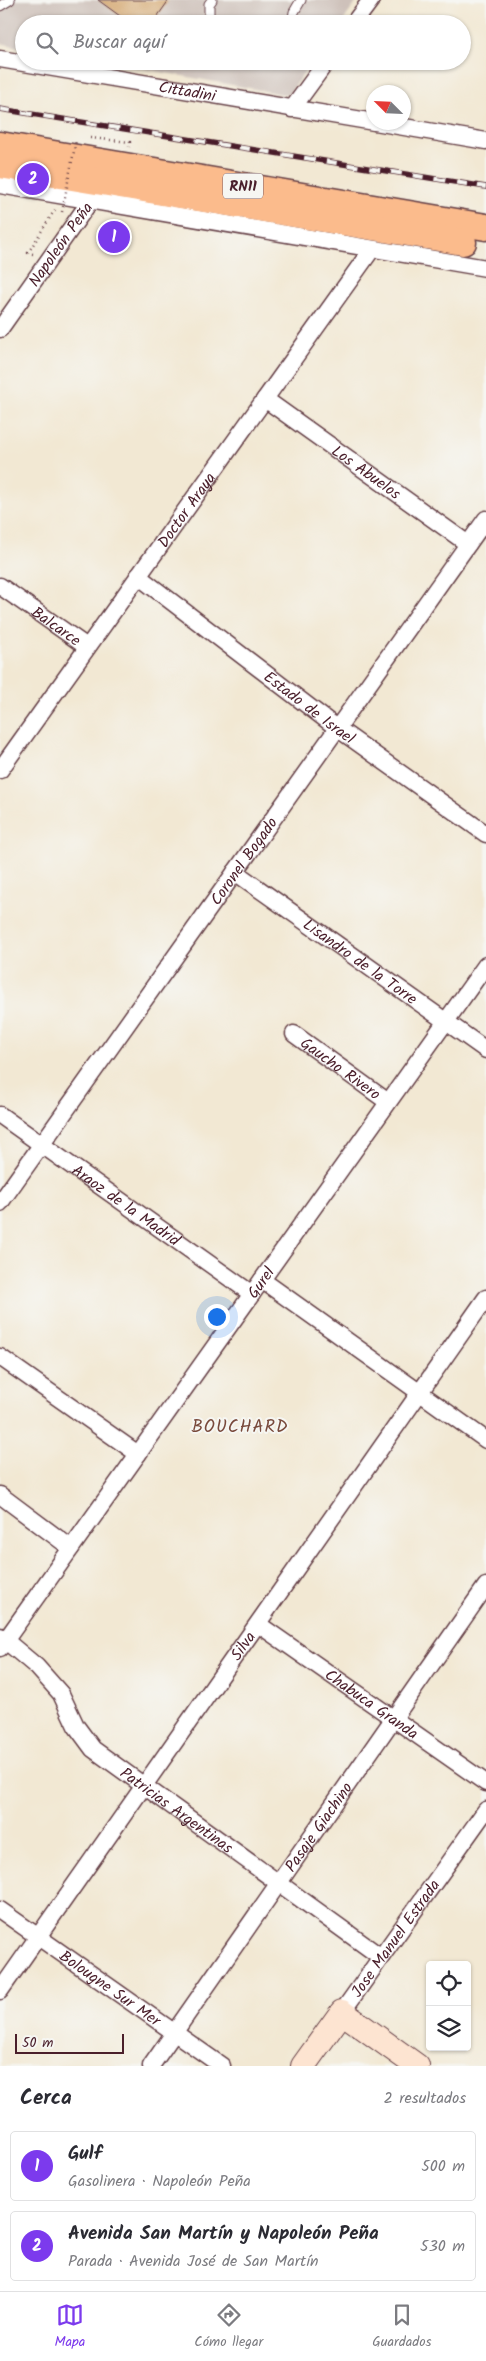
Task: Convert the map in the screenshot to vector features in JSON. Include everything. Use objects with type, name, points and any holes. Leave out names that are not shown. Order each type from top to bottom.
[{"type":"main road","name":"RN11","points":[[0,145],[486,227]]},
{"type":"main road","name":"RN11","points":[[0,165],[93,190],[486,245]]},
{"type":"main road","name":"Jose Manuel Estrada","points":[[303,2066],[342,2012]]},
{"type":"main road","points":[[342,2012],[417,2066]]},
{"type":"street","points":[[360,15],[370,0]]},
{"type":"street","name":"Cittadini","points":[[0,59],[15,62]]},
{"type":"street","name":"Cittadini","points":[[64,70],[366,121]]},
{"type":"street","points":[[292,109],[320,70]]},
{"type":"street","name":"Cittadini","points":[[411,128],[486,141]]},
{"type":"street","points":[[0,185],[93,190],[372,248],[486,268]]},
{"type":"street","name":"Napoleón Peña","points":[[0,329],[93,190]]},
{"type":"street","name":"Doctor Araya","points":[[0,770],[372,248]]},
{"type":"street","name":"Los Abuelos","points":[[264,399],[468,544]]},
{"type":"street","name":"Coronel Bogado","points":[[0,1203],[486,519]]},
{"type":"street","name":"Estado de Israel","points":[[138,576],[337,728],[486,834]]},
{"type":"street","name":"Balcarce","points":[[0,586],[87,647]]},
{"type":"street","name":"Lisandro de la Torre","points":[[235,872],[486,1050]]},
{"type":"street","name":"Gurel","points":[[2,1641],[71,1548],[486,965]]},
{"type":"street","name":"Gaucho Rivero","points":[[294,1034],[388,1102]]},
{"type":"street","name":"Araoz de la Madrid","points":[[0,1115],[252,1294]]},
{"type":"street","points":[[262,1280],[486,1440]]},
{"type":"street","name":"Silva","points":[[0,1991],[486,1298]]},
{"type":"street","points":[[0,1357],[138,1454]]},
{"type":"street","points":[[0,1495],[71,1548]]},
{"type":"street","name":"Pasaje Giachino","points":[[151,2066],[486,1586]]},
{"type":"street","name":"Chabuca Granda","points":[[258,1624],[486,1783]]},
{"type":"street","name":"Patricias Argentinas","points":[[2,1641],[37,1667],[61,1694],[76,1726],[93,1749],[381,1957]]},
{"type":"street","name":"Jose Manuel Estrada","points":[[342,2012],[486,1810]]},
{"type":"street","name":"Bolougne Sur Mer","points":[[0,1910],[222,2066]]},
{"type":"lane","points":[[0,6],[10,0]]},
{"type":"lane","points":[[209,15],[209,4],[212,0]]},
{"type":"lane","points":[[294,15],[301,0]]},
{"type":"path","points":[[57,219],[62,212],[76,141]]},
{"type":"path","points":[[37,248],[32,256],[28,253],[56,211]]},
{"type":"shaded area","points":[[0,0],[358,0],[347,15],[15,15],[15,46],[0,43]]},
{"type":"shaded area","points":[[149,70],[306,70],[288,95]]},
{"type":"building","points":[[98,0],[169,0],[158,15],[119,15]]},
{"type":"railway","points":[[0,109],[486,187]]},
{"type":"place","name":"Avenida San Martín y Napoleón Peña","points":[[33,179]]},
{"type":"place","name":"Gulf","points":[[114,237]]},
{"type":"district","name":"BOUCHARD","points":[[240,1426]]}]
